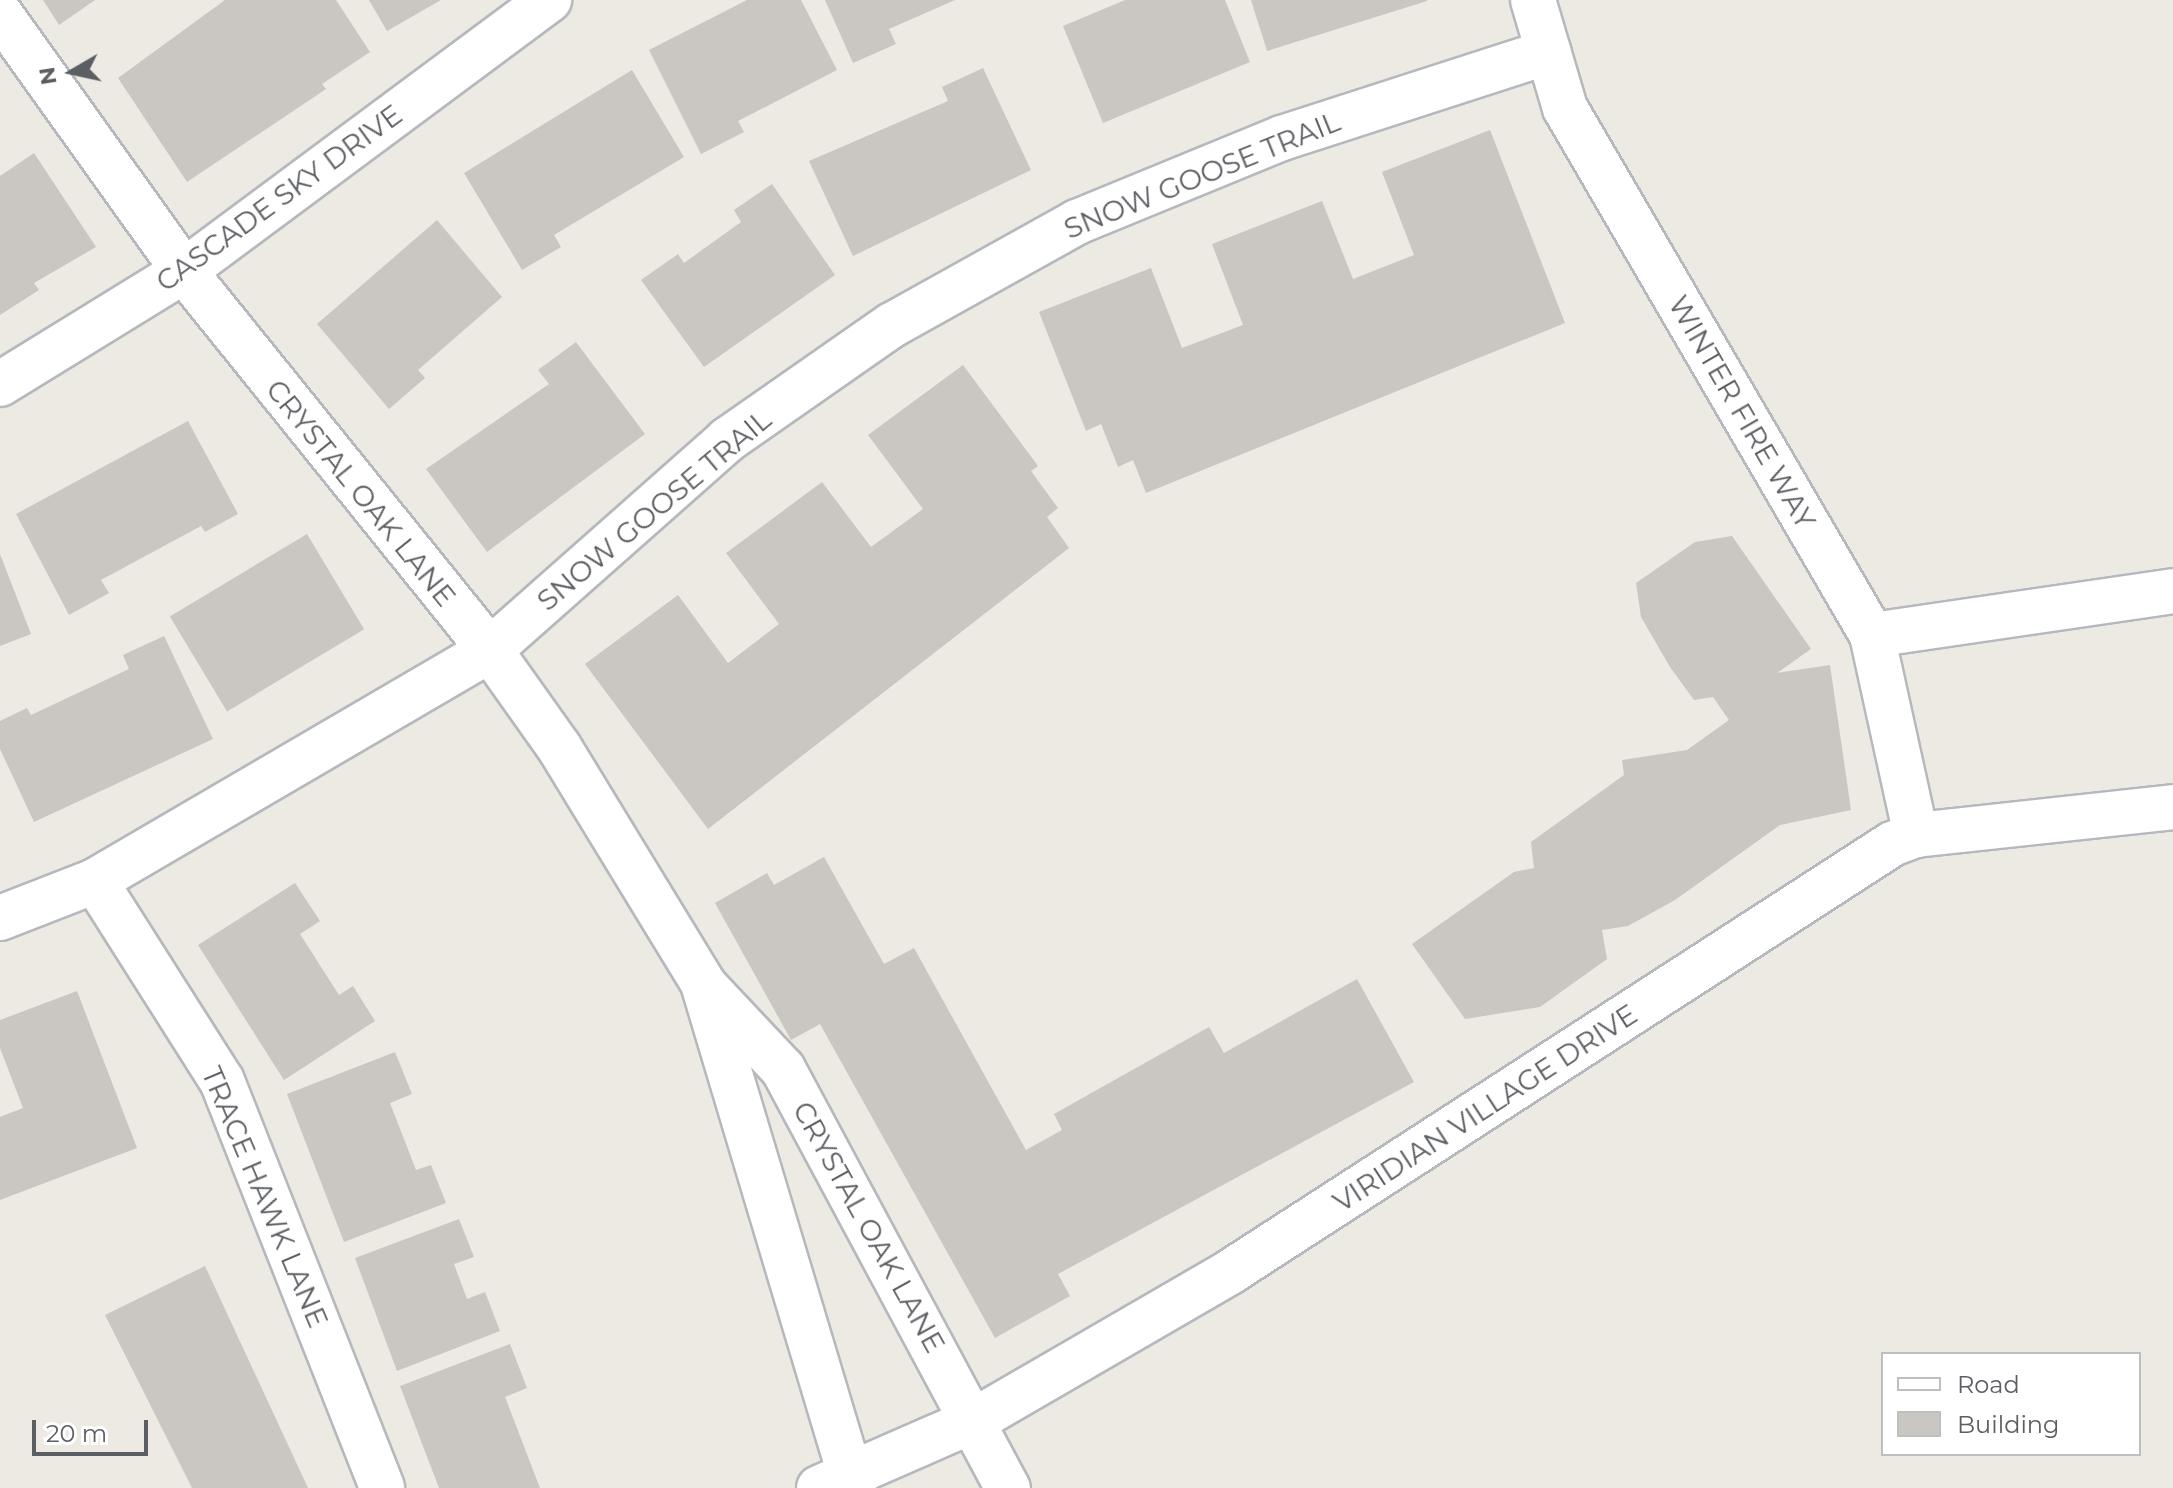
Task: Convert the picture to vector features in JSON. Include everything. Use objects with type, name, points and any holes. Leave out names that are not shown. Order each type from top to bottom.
[{"type":"street","name":"CASCADE SKY DRIVE","points":[[0,384],[184,271],[549,0]]},
{"type":"street","name":"WINTER FIRE WAY","points":[[1533,0],[1565,108],[1872,635],[1916,835]]},
{"type":"street","name":"CRYSTAL OAK LANE","points":[[0,14],[184,271],[490,650],[559,747],[704,985],[783,1069],[975,1420],[1008,1488]]},
{"type":"street","name":"SNOW GOOSE TRAIL","points":[[0,918],[95,881],[490,650],[727,440],[892,325],[1077,222],[1282,138],[1548,52]]},
{"type":"street","points":[[1872,635],[2173,591]]},
{"type":"street","name":"VIRIDIAN VILLAGE DRIVE","points":[[841,1484],[975,1420],[1230,1272],[1892,844],[1916,835],[2173,807]]},
{"type":"street","name":"TRACE HAWK LANE","points":[[95,881],[222,1081],[382,1488]]},
{"type":"street","name":"CRYSTAL OAK LANE","points":[[704,985],[841,1484]]},
{"type":"building","points":[[43,0],[95,0],[59,25]]},
{"type":"building","points":[[225,0],[336,0],[370,52],[322,84],[326,89],[187,182],[118,78]]},
{"type":"building","points":[[369,0],[441,0],[387,31]]},
{"type":"building","points":[[747,0],[801,0],[837,70],[738,121],[744,132],[701,154],[649,50]]},
{"type":"building","points":[[825,0],[955,0],[889,29],[896,44],[853,63]]},
{"type":"building","points":[[1125,0],[1225,0],[1250,62],[1103,123],[1063,26]]},
{"type":"building","points":[[1251,0],[1427,0],[1427,1],[1267,51]]},
{"type":"building","points":[[983,68],[1031,170],[853,256],[809,161],[948,101],[942,87]]},
{"type":"building","points":[[632,70],[684,157],[554,235],[561,247],[522,270],[464,173]]},
{"type":"building","points":[[1490,130],[1565,323],[1146,493],[1133,460],[1118,467],[1101,424],[1086,431],[1039,312],[1151,268],[1182,348],[1243,325],[1212,244],[1322,201],[1353,279],[1414,255],[1382,172]]},
{"type":"building","points":[[34,153],[96,247],[34,283],[39,290],[0,315],[0,176]]},
{"type":"building","points":[[772,184],[835,275],[704,367],[641,280],[678,254],[684,263],[741,222],[734,210]]},
{"type":"building","points":[[437,220],[502,297],[418,370],[425,378],[389,409],[317,324]]},
{"type":"building","points":[[576,342],[645,434],[487,552],[426,469],[549,384],[538,370]]},
{"type":"building","points":[[963,365],[1038,466],[1031,471],[1058,508],[1047,517],[1069,548],[708,829],[585,664],[678,595],[728,663],[779,624],[726,553],[822,482],[871,547],[923,509],[868,435]]},
{"type":"building","points":[[188,421],[238,514],[205,532],[201,526],[101,580],[109,593],[69,615],[16,514]]},
{"type":"building","points":[[307,534],[364,629],[227,712],[170,616]]},
{"type":"building","points":[[1732,536],[1811,649],[1777,673],[1830,665],[1851,810],[1780,825],[1675,900],[1628,926],[1602,930],[1607,959],[1540,1007],[1465,1019],[1412,944],[1514,872],[1534,868],[1531,842],[1624,775],[1622,760],[1687,750],[1729,720],[1713,697],[1694,700],[1670,667],[1641,617],[1636,583],[1695,542]]},
{"type":"building","points":[[0,554],[31,634],[0,646]]},
{"type":"building","points":[[164,636],[213,739],[34,822],[0,749],[0,721],[27,708],[31,715],[129,669],[123,655]]},
{"type":"building","points":[[824,857],[884,964],[914,948],[1026,1150],[1062,1130],[1054,1114],[1209,1027],[1224,1053],[1357,979],[1414,1082],[1058,1274],[1070,1296],[995,1338],[820,1024],[791,1040],[715,903],[767,873],[774,885]]},
{"type":"building","points":[[295,883],[320,921],[300,934],[339,995],[353,986],[375,1021],[284,1080],[198,945]]},
{"type":"building","points":[[77,991],[137,1148],[0,1200],[0,1117],[23,1108],[0,1048],[0,1020]]},
{"type":"building","points":[[395,1052],[412,1094],[390,1103],[416,1170],[431,1165],[446,1203],[344,1242],[287,1094]]},
{"type":"building","points":[[459,1219],[474,1257],[454,1264],[467,1299],[485,1292],[500,1331],[397,1371],[355,1258]]},
{"type":"building","points":[[205,1266],[308,1488],[192,1488],[105,1315]]},
{"type":"building","points":[[510,1344],[527,1388],[505,1397],[540,1488],[439,1488],[400,1386]]}]
